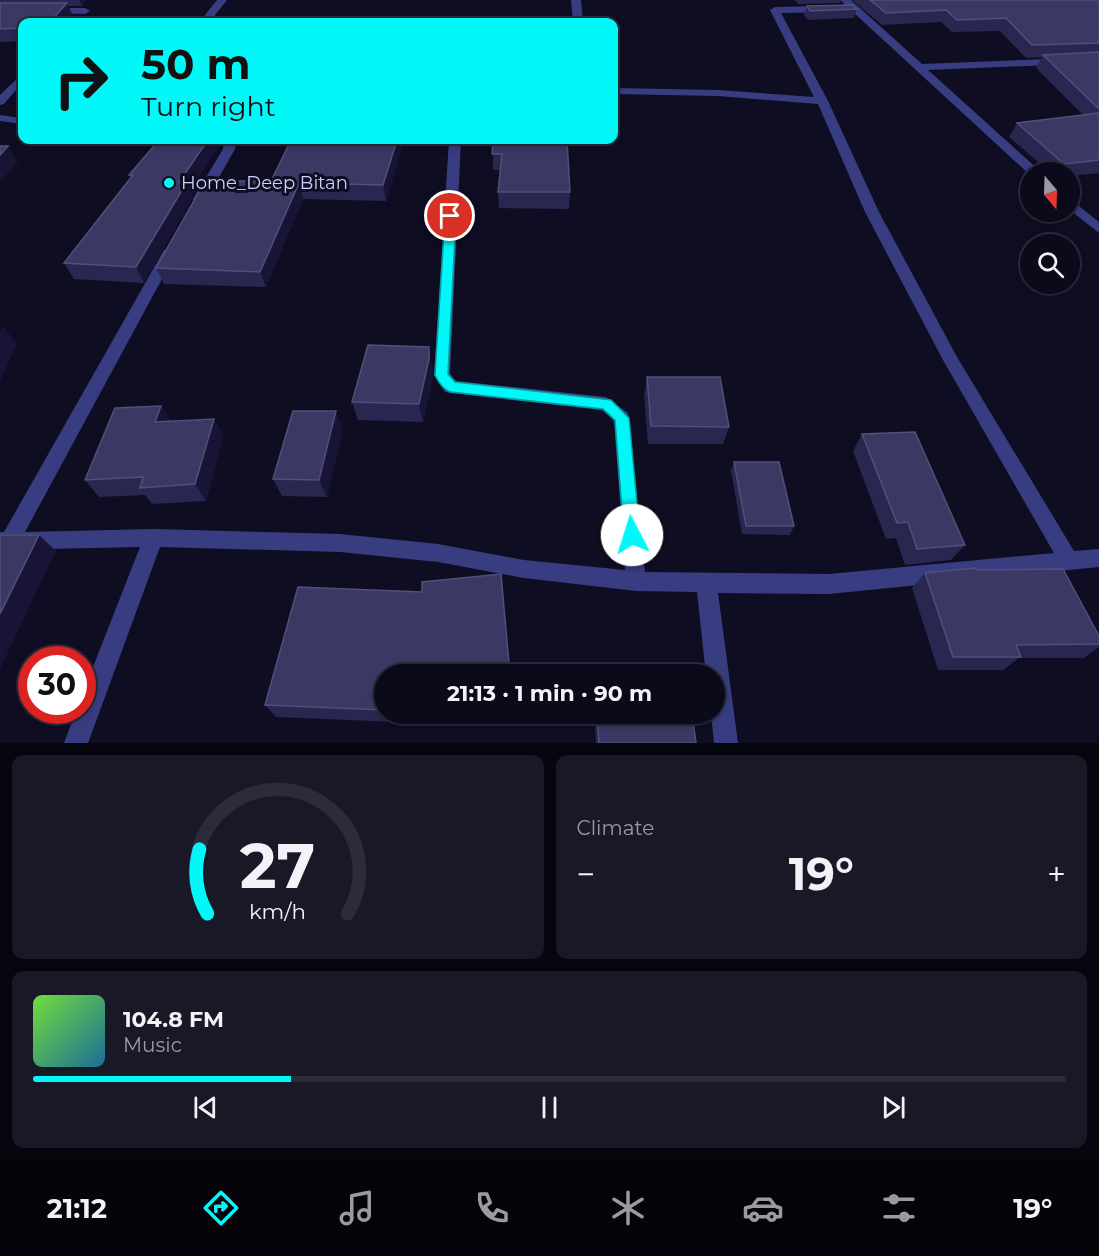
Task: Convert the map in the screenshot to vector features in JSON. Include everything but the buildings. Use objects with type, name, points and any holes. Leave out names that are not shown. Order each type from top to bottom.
[{"type":"street","points":[[79,18],[95,0]]},
{"type":"street","points":[[210,18],[210,15],[222,0]]},
{"type":"street","points":[[576,0],[578,18]]},
{"type":"street","points":[[844,0],[1024,162]]},
{"type":"street","points":[[854,8],[775,10],[822,101],[872,212],[951,360],[1068,559]]},
{"type":"street","points":[[42,11],[85,11]]},
{"type":"street","points":[[917,67],[1099,60]]},
{"type":"street","points":[[0,100],[18,81]]},
{"type":"street","points":[[618,91],[718,93],[822,101]]},
{"type":"street","points":[[0,118],[18,120]]},
{"type":"street","points":[[190,216],[229,149],[230,144]]},
{"type":"street","points":[[454,144],[441,375],[451,387],[606,404],[622,418],[636,581]]},
{"type":"street","points":[[1080,212],[1099,229]]},
{"type":"street","points":[[5,540],[179,235]]},
{"type":"street","points":[[5,540],[153,538],[340,543],[438,553],[524,568],[636,581],[706,583],[829,584],[1046,561],[1099,558]]},
{"type":"street","points":[[76,743],[153,538]]},
{"type":"street","points":[[1046,561],[1058,581]]},
{"type":"street","points":[[706,583],[726,743]]},
{"type":"place","name":"Home_Deep Bitan","points":[[169,183]]},
{"type":"route","points":[[450,216],[441,375],[451,387],[606,404],[622,418],[632,535]]}]
